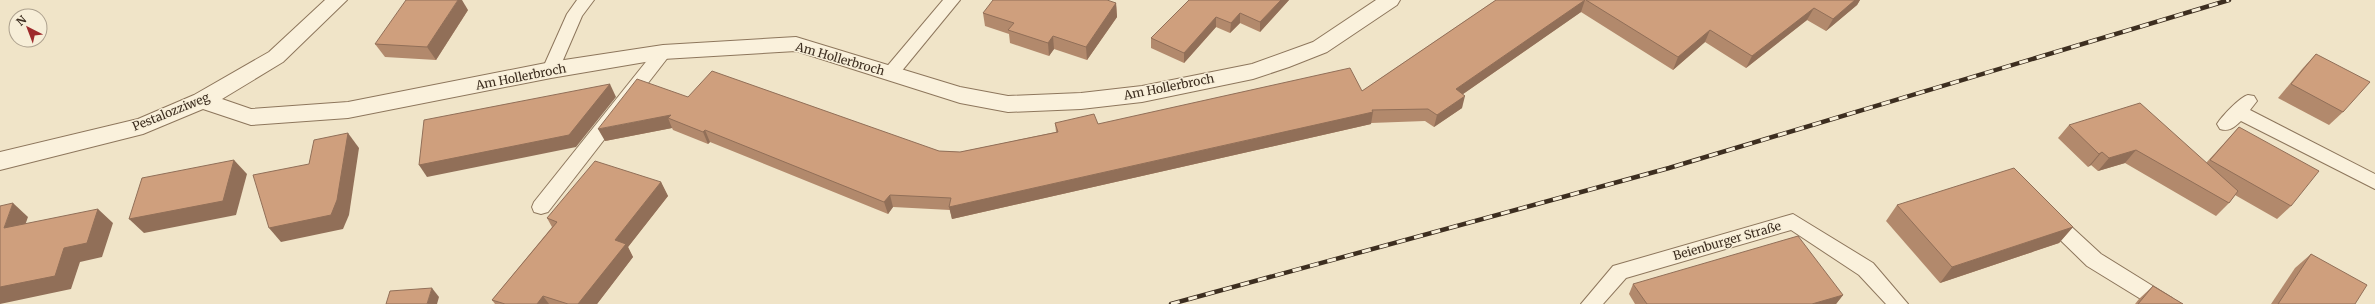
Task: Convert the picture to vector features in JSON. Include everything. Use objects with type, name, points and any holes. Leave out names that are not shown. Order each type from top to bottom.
[{"type":"street","name":"Pestalozziweg","points":[[0,161],[143,126],[202,101],[276,57],[337,0]]},
{"type":"street","name":"Am Hollerbroch","points":[[202,101],[251,117],[348,110],[551,70],[663,52],[796,44],[960,95],[1008,104],[1081,101],[1142,94],[1253,71],[1282,62],[1320,47],[1390,0]]},
{"type":"lane","points":[[551,70],[575,14],[586,0]]},
{"type":"lane","points":[[890,74],[952,0]]},
{"type":"lane","points":[[541,207],[663,52]]},
{"type":"lane","points":[[2226,124],[2243,106],[2375,182]]},
{"type":"lane","name":"Beienburger Straße","points":[[1591,304],[1620,272],[1793,222],[1866,268],[1898,304]]},
{"type":"lane","points":[[2056,224],[2094,260],[2165,304]]},
{"type":"building","points":[[406,0],[458,0],[427,47],[375,44]]},
{"type":"building","points":[[993,0],[1107,0],[1116,3],[1086,47],[1053,36],[1048,43],[1008,30],[1014,23],[983,13]]},
{"type":"building","points":[[1189,0],[1281,0],[1260,22],[1240,13],[1231,23],[1216,17],[1184,53],[1151,38]]},
{"type":"building","points":[[1496,0],[1585,0],[1456,89],[1465,96],[1437,115],[1428,109],[1372,110],[1373,112],[949,207],[951,198],[890,195],[884,202],[705,130],[703,132],[668,118],[671,115],[598,129],[637,79],[688,97],[712,71],[939,151],[960,152],[1058,132],[1055,123],[1094,114],[1098,124],[1350,68],[1362,91]]},
{"type":"building","points":[[1586,0],[1855,0],[1833,19],[1814,8],[1752,56],[1710,30],[1678,57]]},
{"type":"building","points":[[2316,54],[2370,82],[2343,112],[2291,84]]},
{"type":"building","points":[[610,84],[569,135],[419,165],[424,120]]},
{"type":"building","points":[[2140,103],[2238,191],[2229,203],[2136,150],[2109,158],[2102,152],[2099,154],[2069,125]]},
{"type":"building","points":[[2239,127],[2319,171],[2291,206],[2210,160]]},
{"type":"building","points":[[348,133],[337,200],[331,215],[269,228],[253,175],[309,164],[314,140]]},
{"type":"building","points":[[234,160],[223,201],[129,219],[142,178]]},
{"type":"building","points":[[595,161],[661,182],[615,240],[626,244],[578,304],[568,304],[543,296],[537,304],[505,304],[492,300],[557,222],[547,218]]},
{"type":"building","points":[[2014,168],[2073,227],[1952,267],[1897,205]]},
{"type":"building","points":[[13,203],[4,228],[98,209],[87,243],[64,248],[55,276],[0,287],[0,206]]},
{"type":"building","points":[[1798,236],[1843,295],[1812,304],[1647,304],[1633,284]]},
{"type":"building","points":[[2311,254],[2367,285],[2355,304],[2278,304]]},
{"type":"building","points":[[2153,286],[2183,304],[2138,304]]},
{"type":"building","points":[[432,288],[427,304],[386,304],[390,291]]},
{"type":"railway","points":[[1171,304],[1669,168],[2229,0]]}]
